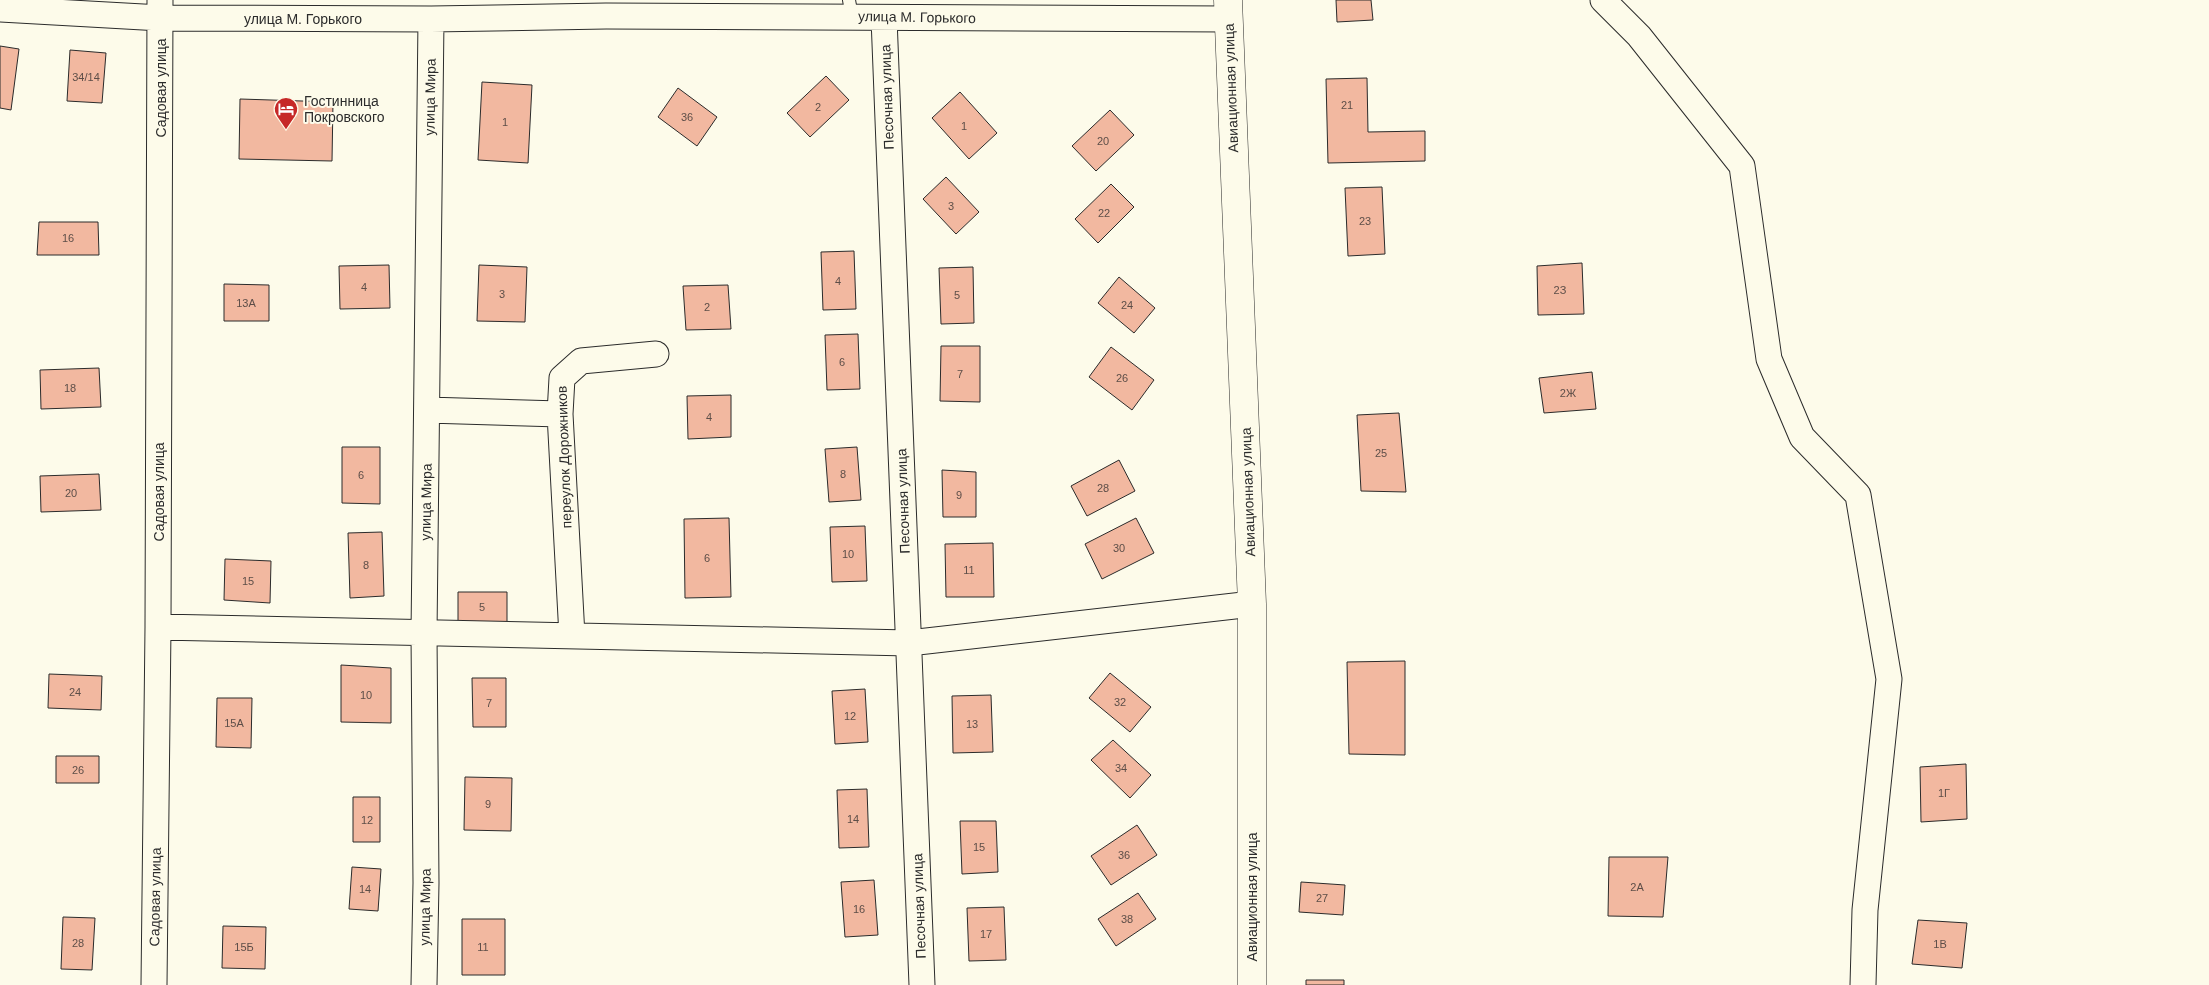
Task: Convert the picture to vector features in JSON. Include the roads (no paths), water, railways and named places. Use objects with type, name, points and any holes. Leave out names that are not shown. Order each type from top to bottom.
[{"type":"main road","name":"Авиационная улица","points":[[1228,9],[1252,604],[1252,985]]},
{"type":"street","points":[[1603,0],[1639,36],[1742,166],[1769,359],[1802,437],[1858,496],[1889,679],[1865,910],[1863,985]]},
{"type":"street","name":"улица М. Горького","points":[[0,9],[161,9],[431,19],[606,8],[851,8],[884,18],[1228,9]]},
{"type":"street","name":"Садовая улица","points":[[154,985],[161,9]]},
{"type":"street","name":"Песочная улица","points":[[884,18],[922,985]]},
{"type":"street","name":"улица Мира","points":[[424,985],[426,883],[424,634],[431,19]]},
{"type":"street","name":"переулок Дорожников","points":[[572,636],[560,414],[562,378],[580,361],[656,354]]},
{"type":"street","points":[[427,410],[560,414]]},
{"type":"street","points":[[158,628],[909,643],[1252,604]]},
{"type":"place","name":"Гостинница Покровского","points":[[286,130]]}]
